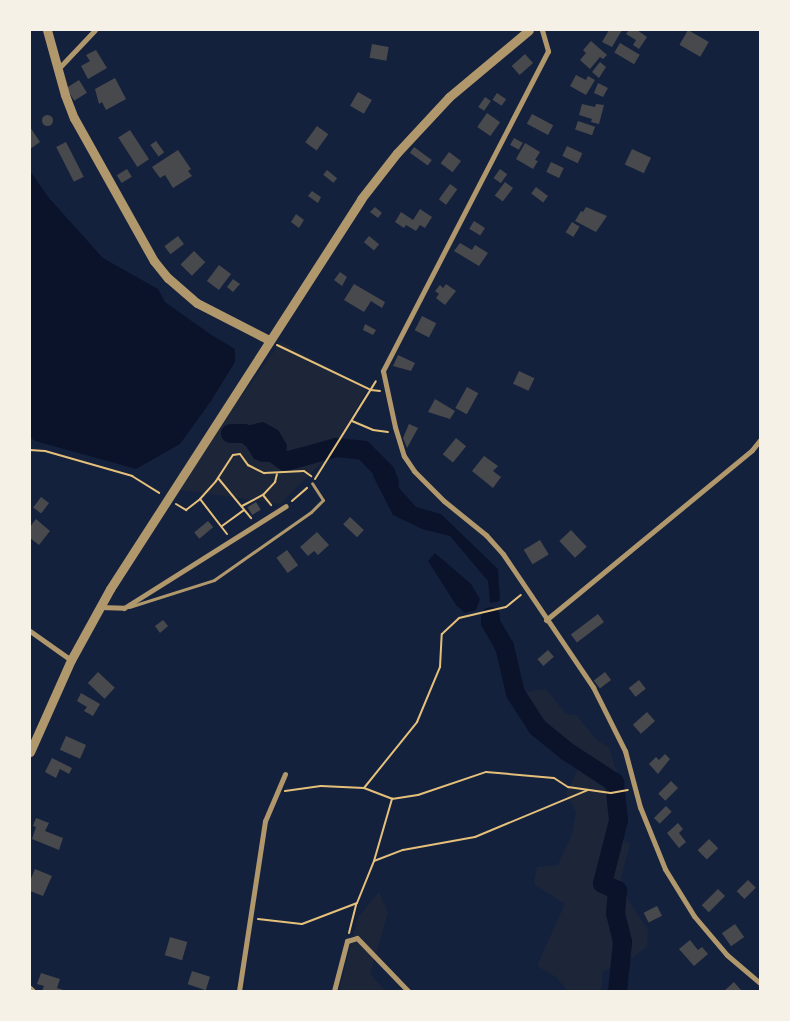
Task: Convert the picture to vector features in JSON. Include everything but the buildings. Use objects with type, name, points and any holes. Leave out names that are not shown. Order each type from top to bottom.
[{"type":"street","points":[[47,30],[65,95],[74,118],[154,261],[168,278],[196,304],[268,340]]},
{"type":"street","points":[[58,69],[95,30]]},
{"type":"street","points":[[30,752],[70,660],[99,607],[334,238],[397,153],[449,97],[529,30]]},
{"type":"street","points":[[542,30],[548,51],[383,371],[396,432],[404,456],[414,471],[496,545],[598,694],[622,743],[640,807],[665,869],[694,916],[727,955],[760,983]]},
{"type":"street","points":[[546,620],[752,450],[760,440]]},
{"type":"street","points":[[99,607],[124,608],[286,506]]},
{"type":"street","points":[[30,631],[70,660]]},
{"type":"street","points":[[239,991],[265,821],[285,774]]},
{"type":"street","points":[[334,991],[347,941],[357,938],[408,991]]},
{"type":"street","points":[[30,988],[34,991]]},
{"type":"lane","points":[[124,608],[214,580],[311,512],[322,500],[312,483]]},
{"type":"path","points":[[268,340],[371,390],[387,392]]},
{"type":"path","points":[[330,459],[383,371]]},
{"type":"path","points":[[352,421],[373,430],[396,432]]},
{"type":"path","points":[[30,450],[45,451],[132,476],[186,510],[200,499],[218,478],[233,455],[240,454],[248,466],[264,473],[277,474],[304,471],[315,479]]},
{"type":"path","points":[[241,506],[263,496],[275,482],[277,474]]},
{"type":"path","points":[[218,478],[257,525]]},
{"type":"path","points":[[263,496],[277,512]]},
{"type":"path","points":[[200,499],[232,540]]},
{"type":"path","points":[[222,526],[244,509]]},
{"type":"path","points":[[364,788],[417,722],[440,667],[442,634],[459,618],[506,607],[527,590]]},
{"type":"path","points":[[276,792],[321,786],[364,788],[392,799],[418,795],[486,772],[554,778],[568,788],[611,793],[624,791]]},
{"type":"path","points":[[374,861],[412,848],[474,838],[588,790]]},
{"type":"path","points":[[347,941],[357,903],[374,861],[392,799]]},
{"type":"path","points":[[251,918],[302,924],[357,903]]},
{"type":"shaded area","points":[[30,171],[49,198],[103,258],[158,289],[165,302],[235,349],[235,362],[211,401],[180,444],[136,469],[35,441],[30,437]]},
{"type":"shaded area","points":[[281,342],[368,389],[328,456],[280,504],[174,489]]},
{"type":"shaded area","points":[[263,422],[278,430],[287,445],[285,461],[262,462],[254,459],[243,441],[246,426]]},
{"type":"shaded area","points":[[382,456],[395,475],[393,481],[416,507],[441,514],[498,569],[500,601],[490,603],[488,581],[450,536],[422,529],[393,515],[373,476],[375,459]]},
{"type":"shaded area","points":[[435,553],[471,584],[480,599],[476,610],[465,613],[456,605],[428,561]]},
{"type":"shaded area","points":[[546,689],[566,714],[576,715],[596,739],[609,748],[617,773],[624,809],[620,838],[630,844],[620,881],[629,901],[648,930],[647,947],[626,962],[603,971],[601,991],[568,991],[556,977],[537,966],[565,904],[534,884],[537,867],[558,865],[572,835],[576,812],[566,793],[578,770],[575,746],[547,724],[526,692]]},
{"type":"shaded area","points":[[379,892],[388,913],[370,974],[386,991],[339,991],[358,917]]},
{"type":"waterway","points":[[230,433],[244,433],[285,461],[336,447],[363,450],[385,472],[389,482]]},
{"type":"waterway","points":[[490,616],[490,622],[504,646],[515,693],[537,727],[565,750],[614,782],[618,820],[602,883],[617,890],[615,913],[622,942],[617,991]]}]
